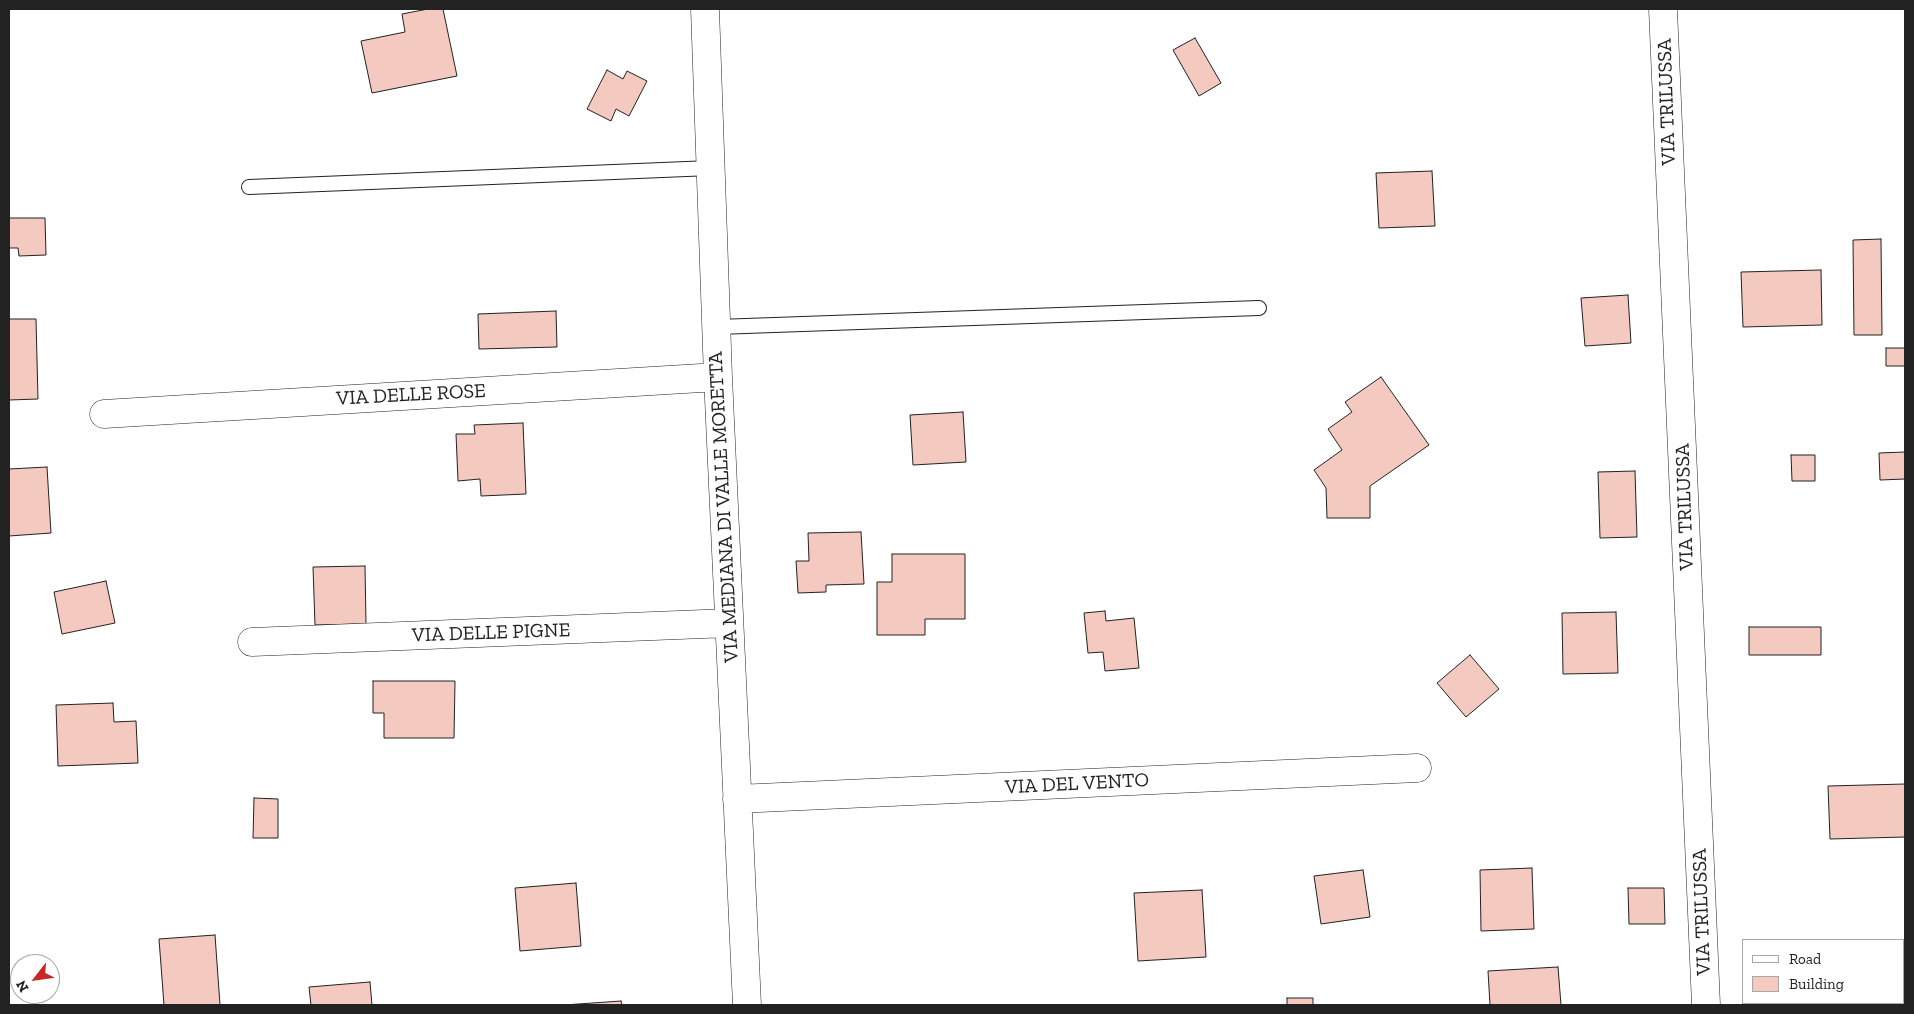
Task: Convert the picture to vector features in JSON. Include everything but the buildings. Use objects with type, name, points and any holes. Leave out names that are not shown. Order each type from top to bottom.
[{"type":"street","name":"VIA MEDIANA DI VALLE MORETTA","points":[[705,9],[718,377],[747,1005]]},
{"type":"street","name":"VIA TRILUSSA","points":[[1663,9],[1706,1005]]},
{"type":"street","name":"VIA DELLE ROSE","points":[[104,414],[718,377]]},
{"type":"street","name":"VIA DELLE PIGNE","points":[[252,642],[729,623]]},
{"type":"street","name":"VIA DEL VENTO","points":[[737,799],[1417,768]]},
{"type":"lane","points":[[250,187],[711,168]]},
{"type":"lane","points":[[717,327],[1259,308]]}]
